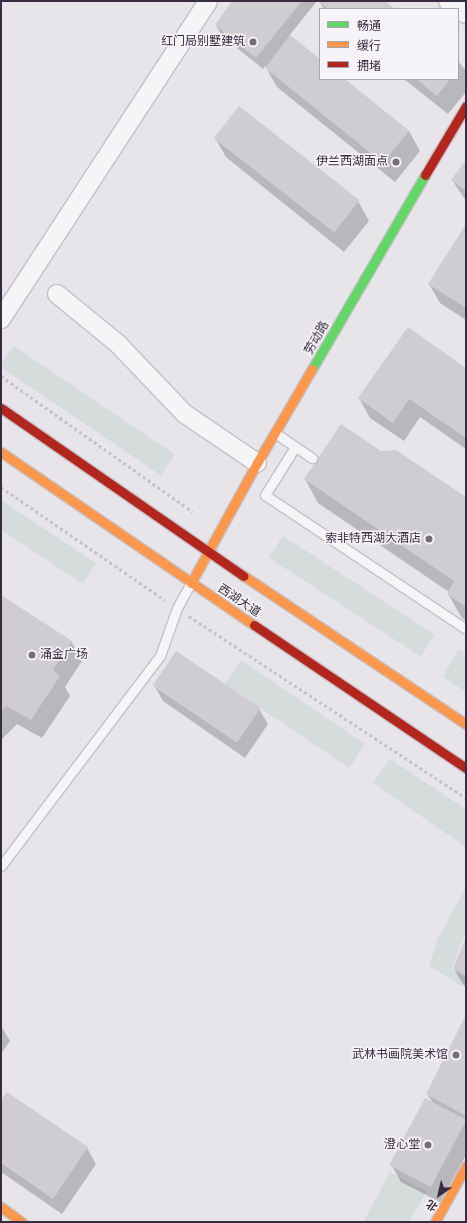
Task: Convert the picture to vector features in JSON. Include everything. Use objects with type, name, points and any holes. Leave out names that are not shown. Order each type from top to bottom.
[{"type":"main road","name":"劳动路","points":[[191,583],[257,463],[466,106]]},
{"type":"main road","name":"西湖大道","points":[[1,408],[209,552],[466,724]]},
{"type":"main road","name":"西湖大道","points":[[1,452],[191,583],[466,768]]},
{"type":"main road","points":[[435,1222],[466,1166]]},
{"type":"main road","points":[[1,1208],[22,1222]]},
{"type":"street","points":[[1,319],[208,1]]},
{"type":"street","points":[[448,1],[458,8]]},
{"type":"street","points":[[57,294],[118,344],[185,414],[257,463]]},
{"type":"lane","points":[[275,433],[312,458]]},
{"type":"lane","points":[[295,447],[265,495],[466,629]]},
{"type":"lane","points":[[1,866],[160,656],[177,608],[191,583]]},
{"type":"path","points":[[1,487],[177,608],[466,798]]},
{"type":"shaded area","points":[[14,346],[175,454],[161,475],[1,367]]},
{"type":"shaded area","points":[[1,500],[96,563],[83,584],[1,530]]},
{"type":"shaded area","points":[[283,536],[435,635],[421,656],[269,558]]},
{"type":"shaded area","points":[[458,649],[466,654],[466,692],[443,677]]},
{"type":"shaded area","points":[[241,660],[365,744],[349,768],[225,684]]},
{"type":"shaded area","points":[[390,759],[466,809],[466,847],[373,783]]},
{"type":"shaded area","points":[[466,887],[466,932],[451,969],[466,979],[462,986],[429,966],[438,938]]},
{"type":"shaded area","points":[[390,1172],[426,1191],[425,1194],[409,1222],[363,1222]]},
{"type":"building","name":"红门局别墅建筑","points":[[232,1],[302,1],[256,58],[215,25]]},
{"type":"building","points":[[318,1],[385,1],[394,8],[327,8]]},
{"type":"building","points":[[290,35],[319,58],[319,80],[346,80],[409,131],[383,163],[265,68]]},
{"type":"building","points":[[417,80],[449,80],[437,96]]},
{"type":"building","points":[[239,106],[360,200],[334,233],[214,138]]},
{"type":"building","points":[[466,160],[466,191],[451,180]]},
{"type":"building","points":[[466,224],[466,308],[428,284]]},
{"type":"building","points":[[408,327],[466,368],[466,438],[409,399],[393,423],[358,398]]},
{"type":"building","name":"索非特西湖大酒店","points":[[341,424],[381,451],[396,450],[466,497],[466,607],[447,594],[454,581],[304,479]]},
{"type":"building","name":"涌金广场","points":[[1,595],[72,641],[53,670],[60,676],[31,720],[6,706],[1,711]]},
{"type":"building","points":[[176,651],[261,708],[237,743],[153,686]]},
{"type":"building","points":[[466,937],[466,976],[453,969]]},
{"type":"building","name":"武林书画院美术馆","points":[[466,1015],[466,1116],[426,1094]]},
{"type":"building","points":[[7,1092],[88,1147],[53,1199],[1,1163],[1,1100]]},
{"type":"building","name":"澄心堂","points":[[425,1098],[466,1120],[431,1187],[389,1165]]},
{"type":"traffic: fast","points":[[312,369],[425,175]]},
{"type":"traffic: slow","points":[[191,583],[257,463],[312,369]]},
{"type":"traffic: slow","points":[[1,452],[254,625]]},
{"type":"traffic: slow","points":[[244,576],[466,724]]},
{"type":"traffic: slow","points":[[435,1222],[466,1166]]},
{"type":"traffic: slow","points":[[1,1207],[22,1222]]},
{"type":"traffic: jam","points":[[425,175],[466,106]]},
{"type":"traffic: jam","points":[[1,408],[244,576]]},
{"type":"traffic: jam","points":[[254,625],[466,768]]},
{"type":"place","name":"红门局别墅建筑","points":[[253,42]]},
{"type":"place","name":"伊兰西湖面点","points":[[396,162]]},
{"type":"place","name":"索非特西湖大酒店","points":[[429,539]]},
{"type":"place","name":"涌金广场","points":[[32,655]]},
{"type":"place","name":"武林书画院美术馆","points":[[456,1055]]},
{"type":"place","name":"澄心堂","points":[[428,1145]]}]
